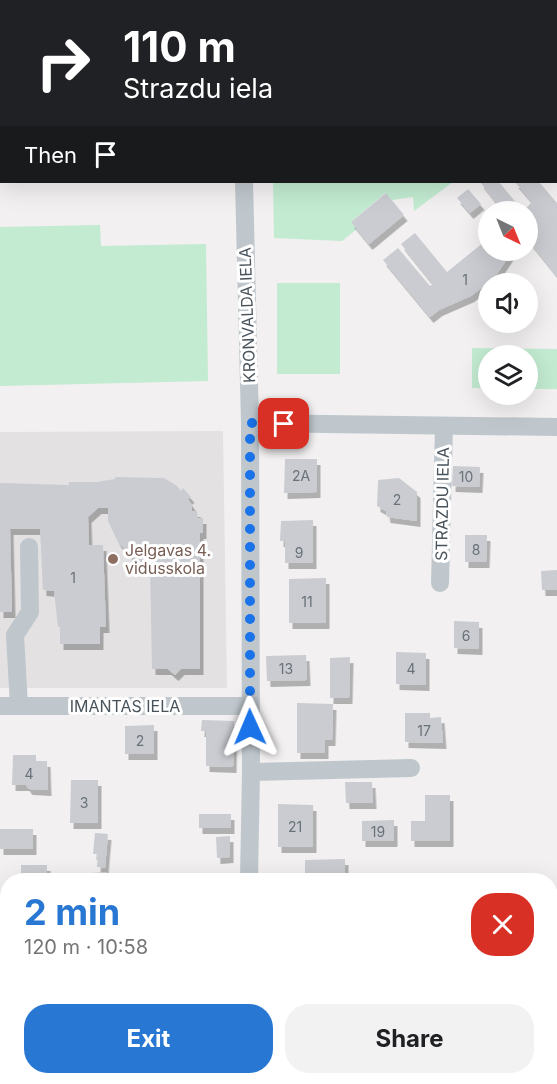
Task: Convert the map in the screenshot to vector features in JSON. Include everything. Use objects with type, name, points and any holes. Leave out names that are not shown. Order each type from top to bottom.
[{"type":"street","name":"KRONVALDA IELA","points":[[244,183],[250,423],[249,873]]},
{"type":"street","name":"STRAZDU IELA","points":[[250,423],[557,427]]},
{"type":"street","name":"STRAZDU IELA","points":[[440,583],[444,426]]},
{"type":"street","points":[[20,706],[15,635],[30,612],[29,547]]},
{"type":"street","name":"IMANTAS IELA","points":[[0,706],[250,706]]},
{"type":"street","points":[[251,772],[411,768]]},
{"type":"shaded area","name":"Jelgavas 4. vidusskola","points":[[223,431],[227,688],[0,688],[0,432]]},
{"type":"green space","points":[[273,183],[452,183],[414,211],[413,197],[392,200],[385,193],[351,222],[357,229],[342,241],[274,238]]},
{"type":"green space","points":[[100,225],[101,246],[206,244],[208,381],[0,386],[0,227]]},
{"type":"green space","points":[[277,283],[340,283],[340,374],[277,374]]},
{"type":"green space","points":[[472,348],[478,348],[478,388],[472,388]]},
{"type":"green space","points":[[538,349],[557,349],[557,389],[538,389]]},
{"type":"building","points":[[481,183],[500,183],[515,201],[495,201]]},
{"type":"building","points":[[516,183],[540,183],[557,203],[557,276],[538,252],[538,201],[531,201]]},
{"type":"building","points":[[468,189],[478,201],[478,206],[470,213],[457,198]]},
{"type":"building","points":[[386,193],[404,215],[369,244],[351,222]]},
{"type":"building","points":[[415,233],[447,272],[478,247],[478,261],[506,261],[498,273],[478,273],[478,290],[471,296],[439,310],[430,317],[383,260],[398,248],[430,286],[433,284],[401,244]]},
{"type":"building","points":[[285,459],[317,459],[317,492],[284,493]]},
{"type":"building","points":[[453,466],[480,467],[479,487],[452,486]]},
{"type":"building","points":[[115,477],[164,478],[181,491],[183,488],[191,497],[188,499],[192,505],[192,511],[197,511],[198,518],[203,518],[203,533],[200,533],[200,669],[181,669],[175,675],[168,669],[152,669],[150,563],[139,564],[118,542],[108,521],[108,508],[98,508],[88,517],[89,545],[103,545],[106,627],[100,627],[100,644],[60,644],[60,627],[58,627],[54,591],[43,590],[40,529],[10,529],[12,612],[0,612],[0,483],[69,485],[69,482],[96,482],[115,479]]},
{"type":"building","points":[[399,478],[417,492],[417,521],[387,517],[386,511],[377,506],[378,480]]},
{"type":"building","points":[[313,520],[313,563],[285,563],[285,541],[280,541],[281,521]]},
{"type":"building","points":[[465,535],[487,535],[486,562],[465,562]]},
{"type":"building","points":[[557,570],[557,590],[542,590],[541,571]]},
{"type":"building","points":[[326,578],[326,623],[289,623],[289,579]]},
{"type":"building","points":[[454,621],[479,622],[479,649],[454,648]]},
{"type":"building","points":[[396,652],[426,653],[426,685],[396,684]]},
{"type":"building","points":[[306,655],[307,680],[267,681],[266,656]]},
{"type":"building","points":[[350,657],[349,698],[330,698],[330,658]]},
{"type":"building","points":[[297,703],[333,704],[332,740],[325,740],[325,753],[297,753]]},
{"type":"building","points":[[405,713],[430,713],[430,718],[441,717],[443,743],[405,742]]},
{"type":"building","points":[[202,720],[234,721],[233,767],[206,766],[206,731],[201,731]]},
{"type":"building","points":[[154,725],[154,754],[125,754],[125,726]]},
{"type":"building","points":[[13,755],[36,755],[36,761],[47,761],[48,790],[29,789],[26,785],[12,785]]},
{"type":"building","points":[[71,780],[98,780],[98,823],[70,823]]},
{"type":"building","points":[[345,782],[372,782],[373,803],[346,803]]},
{"type":"building","points":[[425,795],[450,795],[450,841],[411,841],[411,821],[425,821]]},
{"type":"building","points":[[278,804],[313,805],[313,847],[278,847]]},
{"type":"building","points":[[199,814],[231,814],[231,828],[199,828]]},
{"type":"building","points":[[394,820],[394,841],[362,841],[362,821]]},
{"type":"building","points":[[0,829],[33,829],[33,849],[0,849]]},
{"type":"building","points":[[95,833],[108,834],[105,868],[97,867],[98,854],[93,854]]},
{"type":"building","points":[[230,836],[230,857],[217,858],[216,837]]},
{"type":"building","points":[[345,859],[345,873],[305,873],[305,860]]},
{"type":"building","points":[[21,865],[47,865],[47,873],[21,873]]},
{"type":"place","name":"Jelgavas 4. vidusskola","points":[[113,559]]},
{"type":"route","points":[[250,727],[250,423],[284,424]]}]
